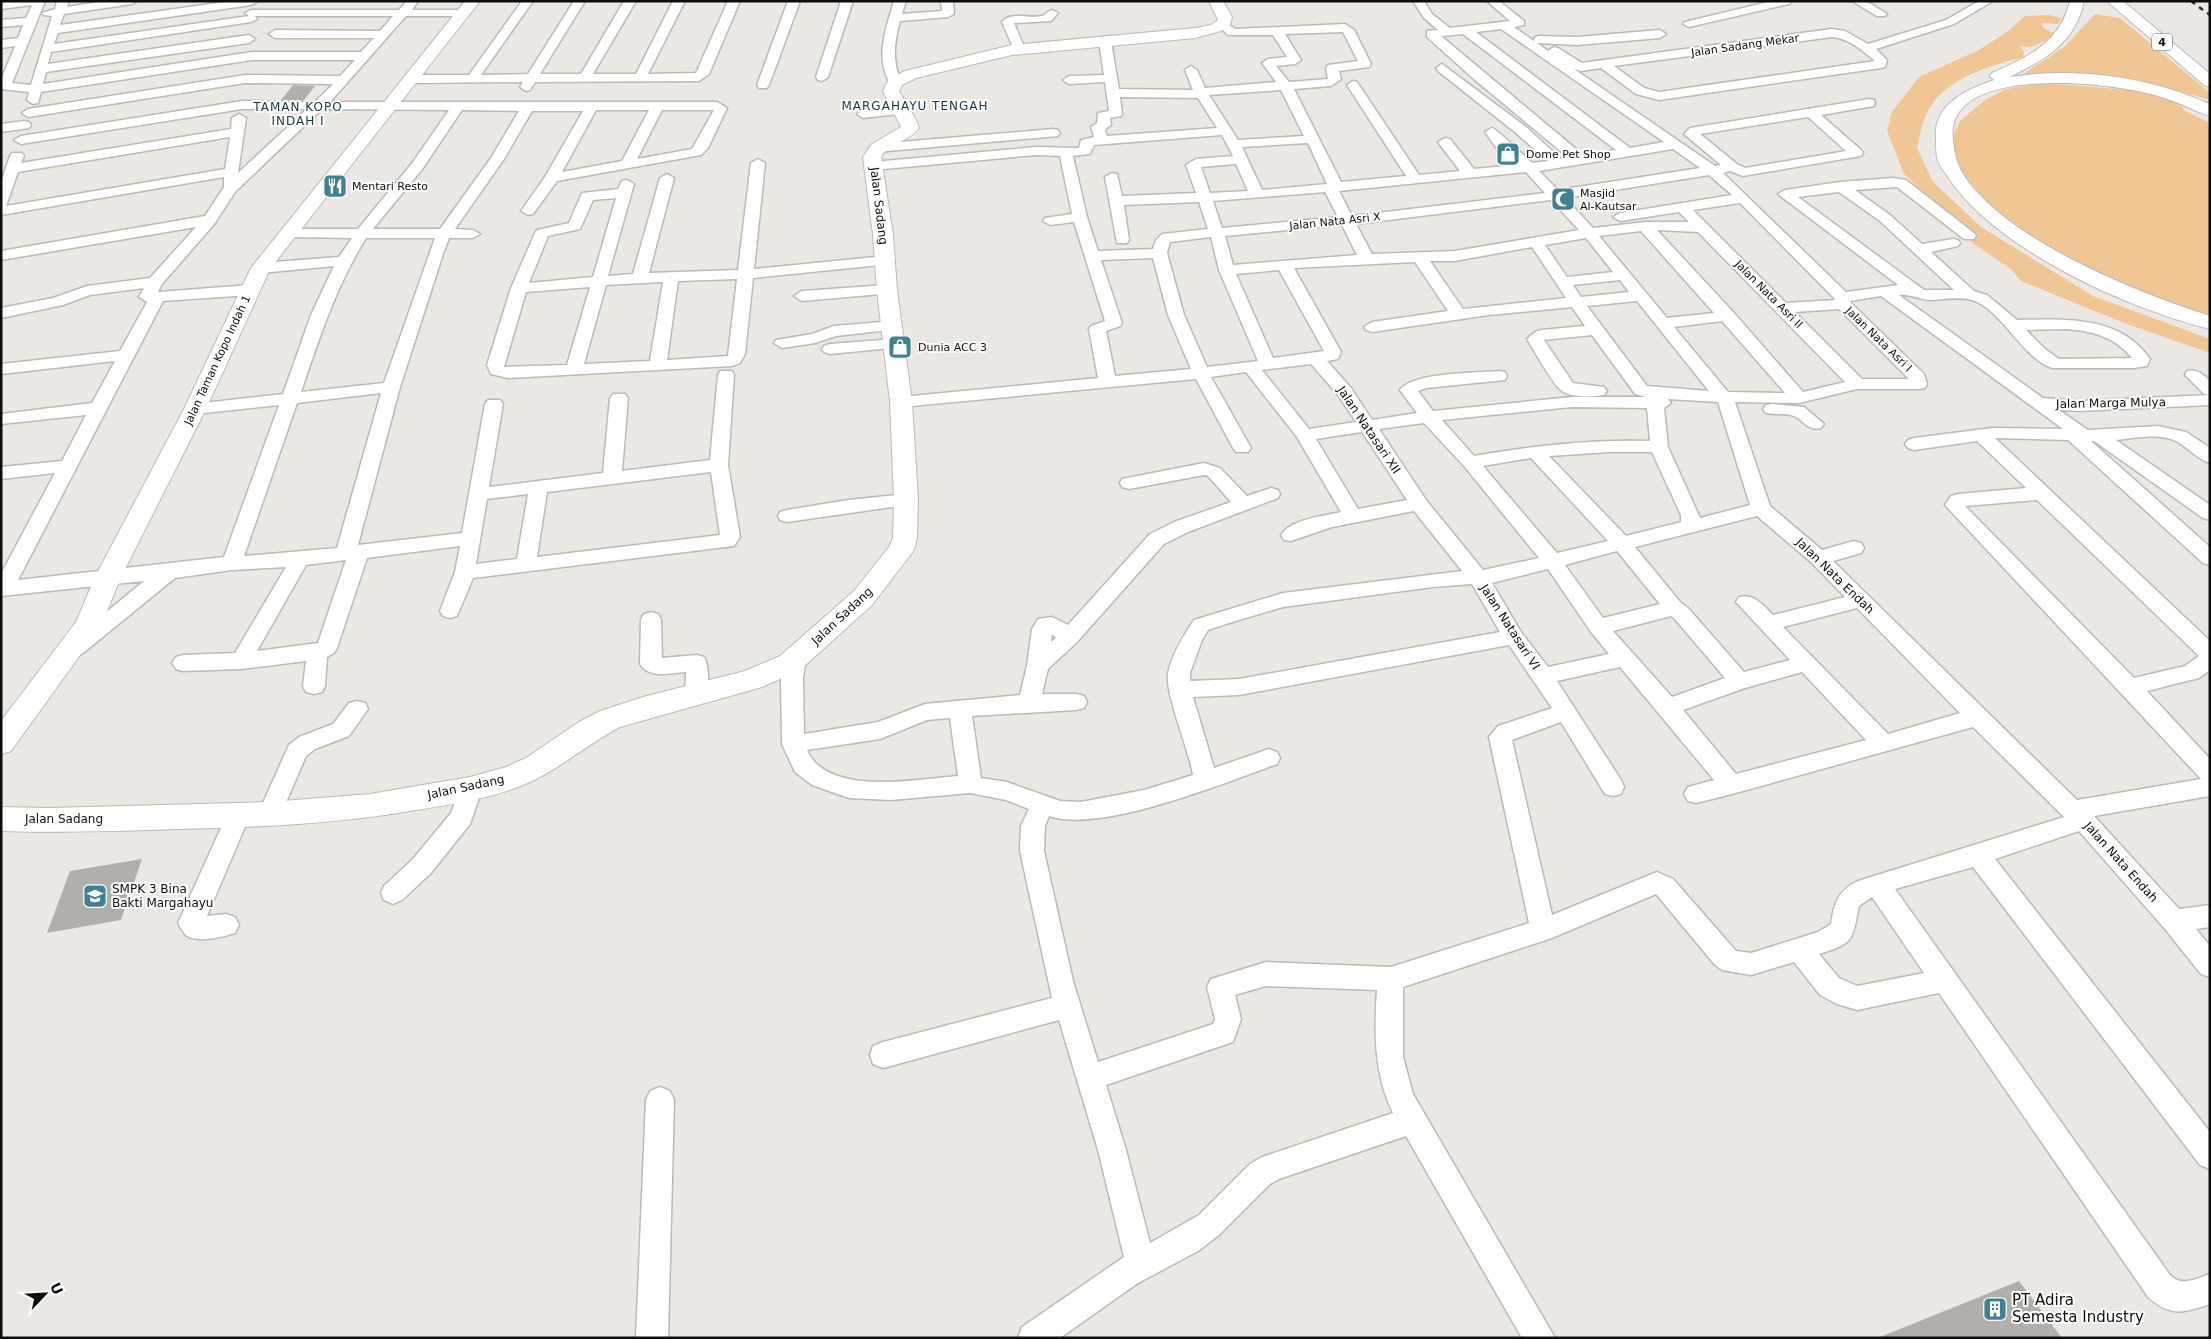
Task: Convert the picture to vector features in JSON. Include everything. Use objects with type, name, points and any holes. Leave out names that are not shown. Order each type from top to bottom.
[{"type":"main road","points":[[875,157],[908,130],[908,122],[891,91],[895,82],[911,74],[1019,49],[1195,33],[1224,24],[1225,17],[1216,1]]},
{"type":"main road","points":[[2077,1],[2075,17],[2071,26],[2052,45],[2023,65],[1962,93],[1946,105],[1937,117],[1934,132],[1937,154],[1951,182],[1965,198],[1996,226],[2029,248],[2065,270],[2128,299],[2210,327]]},
{"type":"main road","name":"4","points":[[2114,1],[2210,82]]},
{"type":"main road","name":"4","points":[[2137,1],[2172,30]]},
{"type":"main road","name":"Jalan Taman Kopo Indah 1","points":[[1,743],[88,626],[108,577],[196,409],[261,268],[469,7]]},
{"type":"main road","points":[[2210,111],[2169,94],[2118,82],[2067,77],[2018,80],[1995,84],[1962,101],[1950,112],[1943,128],[1949,162],[1964,188],[1992,215],[2014,232],[2041,250],[2126,293],[2210,323]]},
{"type":"main road","name":"Jalan Sadang","points":[[1,819],[58,820],[270,814],[362,807],[470,789],[513,777],[536,766],[610,719],[643,708],[752,680],[795,658],[864,598],[901,550],[905,538],[906,500],[901,402],[887,290],[875,157]]},
{"type":"street","points":[[1,6],[37,1],[16,63],[3,87],[37,89],[250,57],[366,56]]},
{"type":"street","points":[[1,24],[32,18],[61,6],[132,1]]},
{"type":"street","points":[[3,588],[128,355],[153,292],[210,220],[230,189],[318,107],[366,56],[413,1]]},
{"type":"street","points":[[472,79],[528,1]]},
{"type":"street","points":[[183,663],[241,660],[317,651],[329,646],[391,387],[427,276],[444,234],[497,159],[532,78],[580,1]]},
{"type":"street","points":[[584,79],[630,1]]},
{"type":"street","points":[[639,78],[679,1]]},
{"type":"street","points":[[412,79],[691,78],[703,74],[734,1]]},
{"type":"street","points":[[763,85],[794,1]]},
{"type":"street","points":[[822,78],[847,1]]},
{"type":"street","points":[[895,82],[888,68],[886,52],[900,1]]},
{"type":"street","points":[[896,18],[947,17],[947,1]]},
{"type":"street","points":[[1418,1],[1428,16],[1448,32]]},
{"type":"street","points":[[1492,1],[1520,23],[1430,34],[1580,160]]},
{"type":"street","points":[[1732,12],[1722,6],[1748,1]]},
{"type":"street","points":[[1857,1],[1880,14]]},
{"type":"street","points":[[1867,48],[1950,22],[1988,1]]},
{"type":"street","points":[[1689,24],[1732,12],[1786,2]]},
{"type":"street","points":[[1,203],[37,89],[46,49],[61,6]]},
{"type":"street","points":[[52,30],[251,9],[296,12],[404,13],[469,7]]},
{"type":"street","points":[[230,189],[245,79],[250,57],[251,9]]},
{"type":"street","points":[[46,49],[251,9]]},
{"type":"street","points":[[250,57],[296,12]]},
{"type":"street","points":[[1019,49],[1008,22],[1010,20],[1047,20],[1052,13]]},
{"type":"street","points":[[1069,80],[1111,87],[1202,93],[1331,82],[1335,79],[1332,68],[1365,64],[1345,28],[1230,33],[1224,24]]},
{"type":"street","points":[[1503,25],[1527,44],[1712,170],[1743,198],[1842,300]]},
{"type":"street","points":[[1466,30],[1562,101],[1628,153]]},
{"type":"street","points":[[1277,31],[1295,59],[1269,63],[1270,66],[1285,86],[1313,139],[1345,220],[1367,259]]},
{"type":"street","name":"Jalan Sadang Mekar","points":[[1554,51],[1577,66],[1658,58],[1832,33],[1841,34],[1867,48]]},
{"type":"street","points":[[275,34],[384,35]]},
{"type":"street","points":[[1496,53],[1527,44],[1660,34]]},
{"type":"street","points":[[40,69],[249,39]]},
{"type":"street","points":[[1,44],[23,41]]},
{"type":"street","points":[[1101,140],[1098,127],[1105,125],[1103,116],[1116,113],[1105,42]]},
{"type":"street","points":[[1603,64],[1640,91],[1659,96],[1881,64],[1881,60],[1867,48]]},
{"type":"street","points":[[1,65],[16,63]]},
{"type":"street","points":[[1442,68],[1521,130],[1558,164]]},
{"type":"street","points":[[1191,70],[1202,93],[1234,144],[1257,195]]},
{"type":"street","points":[[1480,77],[1522,72]]},
{"type":"street","points":[[1,128],[26,119],[245,79],[344,80]]},
{"type":"street","points":[[1353,85],[1415,179]]},
{"type":"street","points":[[1079,92],[1111,87]]},
{"type":"street","points":[[1812,113],[1856,153],[1748,172],[1732,167],[1693,136],[1692,132],[1869,103]]},
{"type":"street","points":[[21,140],[242,105],[318,107],[717,106],[721,108],[698,151],[552,178]]},
{"type":"street","points":[[528,211],[552,178],[592,106]]},
{"type":"street","points":[[232,563],[319,315],[344,261],[362,233],[418,165],[458,107]]},
{"type":"street","points":[[627,165],[657,107]]},
{"type":"street","points":[[863,114],[902,110]]},
{"type":"street","points":[[875,157],[1036,151],[1085,152],[1086,143],[1101,140],[1226,131]]},
{"type":"street","points":[[13,168],[237,132]]},
{"type":"street","points":[[1205,781],[1202,763],[1180,690],[1179,673],[1192,639],[1201,626],[1222,617],[1283,600],[1478,577],[1553,562],[1691,525],[1761,509],[1726,402],[1665,323],[1640,296],[1586,228],[1528,168],[1500,143],[1492,132]]},
{"type":"street","points":[[875,157],[1053,133]]},
{"type":"street","points":[[1234,144],[1313,139]]},
{"type":"street","points":[[1445,142],[1470,174]]},
{"type":"street","points":[[1116,202],[1257,195],[1470,174],[1558,164],[1673,145]]},
{"type":"street","points":[[1066,153],[1080,217],[1114,323],[1097,329],[1107,380]]},
{"type":"street","points":[[1241,160],[1194,164],[1218,233],[1227,270],[1259,365],[1305,435],[1353,517]]},
{"type":"street","points":[[574,369],[626,189],[586,196],[575,226],[542,233],[519,288],[496,368],[508,373],[726,362],[734,359],[737,354],[744,274],[750,243],[758,163]]},
{"type":"street","name":"Jalan Nata Asri X","points":[[1159,253],[1163,240],[1169,236],[1345,220],[1553,196],[1732,167]]},
{"type":"street","points":[[1,211],[231,172]]},
{"type":"street","points":[[1112,177],[1122,240]]},
{"type":"street","points":[[640,278],[667,178]]},
{"type":"street","points":[[1969,236],[1901,184],[1893,182],[1840,186],[1785,194],[1912,289],[1926,295],[1968,294],[1981,298],[2014,325],[2044,358],[2058,364],[2134,363],[2141,362],[2142,359],[2120,338],[2100,328],[2086,325],[2014,325]]},
{"type":"street","points":[[1840,186],[1885,218],[1968,294]]},
{"type":"street","points":[[1227,270],[1367,259],[1456,256],[1536,243],[1586,228],[1681,206],[1743,198]]},
{"type":"street","name":"Jalan Nata Asri II","points":[[1681,206],[1857,384]]},
{"type":"street","points":[[1050,221],[1080,217]]},
{"type":"street","points":[[1,256],[210,220]]},
{"type":"street","points":[[1586,228],[1645,226],[1704,228]]},
{"type":"street","points":[[1645,226],[1728,316],[1799,398]]},
{"type":"street","points":[[287,233],[473,234]]},
{"type":"street","points":[[1536,243],[1596,330],[1649,397],[1659,447],[1690,515],[1691,525]]},
{"type":"street","points":[[1920,249],[1954,243]]},
{"type":"street","points":[[1093,256],[1159,253],[1176,315],[1201,373],[1242,448]]},
{"type":"street","points":[[1420,258],[1459,315]]},
{"type":"street","points":[[261,268],[344,261]]},
{"type":"street","points":[[519,288],[640,278],[744,274],[885,261]]},
{"type":"street","points":[[901,402],[1107,380],[1201,373],[1332,355],[1333,352],[1284,265]]},
{"type":"street","points":[[1563,282],[1623,275]]},
{"type":"street","points":[[658,364],[671,277]]},
{"type":"street","points":[[1783,308],[1842,300],[1884,291],[1912,289]]},
{"type":"street","points":[[1,313],[57,302],[82,305],[153,292],[250,290]]},
{"type":"street","points":[[802,296],[887,290]]},
{"type":"street","points":[[1884,291],[2039,403]]},
{"type":"street","points":[[1372,327],[1459,315],[1640,296]]},
{"type":"street","name":"Jalan Nata Asri I","points":[[1726,402],[1799,398],[1857,384],[1916,385],[1920,381],[1842,300]]},
{"type":"street","points":[[1665,323],[1728,316]]},
{"type":"street","points":[[1596,330],[1541,335],[1535,339],[1571,389],[1726,402],[1794,410],[1814,424]]},
{"type":"street","points":[[782,343],[815,338],[834,331],[894,335]]},
{"type":"street","points":[[830,349],[894,335]]},
{"type":"street","points":[[1,369],[128,355]]},
{"type":"street","name":"Jalan Natasari XII","points":[[1315,358],[1345,392],[1419,504],[1478,577]]},
{"type":"street","points":[[465,572],[727,541],[730,537],[719,465],[726,374]]},
{"type":"street","points":[[2193,374],[2210,390]]},
{"type":"street","points":[[1499,376],[1414,386],[1408,390],[1553,562],[1598,627],[1668,707],[1732,785]]},
{"type":"street","points":[[196,409],[391,387]]},
{"type":"street","points":[[1305,435],[1428,416],[1546,404],[1649,397]]},
{"type":"street","points":[[612,478],[619,398]]},
{"type":"street","name":"Jalan Marga Mulya","points":[[2039,403],[2079,406],[2210,400]]},
{"type":"street","name":"Jalan Marga Mulya","points":[[2039,403],[2085,435]]},
{"type":"street","points":[[450,612],[465,572],[494,404]]},
{"type":"street","points":[[1,419],[98,408]]},
{"type":"street","points":[[1914,444],[1980,434],[2021,432],[2085,435],[2165,432],[2180,436],[2210,457]]},
{"type":"street","points":[[1980,434],[2044,493],[2210,654]]},
{"type":"street","points":[[2085,435],[2210,514]]},
{"type":"street","points":[[2085,435],[2209,556]]},
{"type":"street","points":[[1470,462],[1534,451],[1613,444],[1659,447]]},
{"type":"street","points":[[1534,451],[1622,544],[1674,608],[1681,613],[1740,681]]},
{"type":"street","points":[[478,494],[719,465]]},
{"type":"street","points":[[1,472],[68,466]]},
{"type":"street","points":[[1129,483],[1204,468],[1214,472],[1243,504]]},
{"type":"street","points":[[526,566],[538,487]]},
{"type":"street","points":[[2044,493],[1958,500],[1954,505],[2130,687],[2210,774]]},
{"type":"street","points":[[1029,704],[1038,666],[1042,629],[1045,624],[1052,624],[1070,637],[1143,558],[1157,539],[1181,526],[1271,494]]},
{"type":"street","points":[[788,516],[848,506],[906,500]]},
{"type":"street","points":[[1291,535],[1305,528],[1419,504]]},
{"type":"street","name":"Jalan Nata Endah","points":[[1761,509],[1820,558],[1977,717],[2078,815],[2174,921],[2210,966]]},
{"type":"street","points":[[3,588],[168,572],[232,563],[300,559],[472,538]]},
{"type":"street","points":[[1820,558],[1854,548]]},
{"type":"street","points":[[241,660],[300,559]]},
{"type":"street","points":[[67,656],[168,572]]},
{"type":"street","name":"Jalan Natasari VI","points":[[1478,577],[1514,637],[1543,676],[1613,787]]},
{"type":"street","points":[[1772,625],[1777,621],[1860,600]]},
{"type":"street","points":[[1746,602],[1772,625],[1774,631],[1884,744]]},
{"type":"street","points":[[1598,627],[1674,608]]},
{"type":"street","points":[[651,619],[651,664],[654,666],[698,664],[696,695]]},
{"type":"street","points":[[1180,690],[1239,687],[1514,637]]},
{"type":"street","points":[[314,686],[317,651]]},
{"type":"street","points":[[795,658],[792,679],[793,744],[803,766],[812,774],[833,785],[849,789],[891,791],[970,784],[1007,791],[1058,810],[1081,812],[1144,799],[1205,781],[1269,758]]},
{"type":"street","points":[[1543,676],[1625,658]]},
{"type":"street","points":[[2130,687],[2191,672],[2210,660]]},
{"type":"street","points":[[1668,707],[1740,681],[1806,663]]},
{"type":"street","points":[[793,744],[880,730],[925,712],[1076,702]]},
{"type":"street","points":[[270,814],[297,751],[307,743],[341,730],[357,708]]},
{"type":"street","points":[[960,709],[970,784]]},
{"type":"street","points":[[1543,930],[1500,737],[1506,732],[1566,712]]},
{"type":"street","points":[[1696,794],[1977,717]]},
{"type":"street","points":[[1089,1078],[1224,1033],[1228,1019],[1220,987],[1266,974],[1391,979],[1543,930],[1657,882],[1664,886],[1724,957],[1731,962],[1751,964],[1825,941],[1844,930],[1845,908],[1856,892],[1877,884],[1978,855],[2078,815],[2210,787]]},
{"type":"street","points":[[393,893],[422,866],[462,817],[470,789]]},
{"type":"street","points":[[1043,804],[1034,826],[1032,851],[1068,1006],[1112,1150],[1141,1265]]},
{"type":"street","points":[[226,925],[195,928],[191,923],[238,815]]},
{"type":"street","points":[[1978,855],[2210,1155]]},
{"type":"street","points":[[1877,884],[2159,1286],[2170,1296],[2180,1299],[2210,1289]]},
{"type":"street","points":[[2174,921],[2210,916]]},
{"type":"street","points":[[1800,949],[1825,984],[1834,992],[1846,996],[1856,998],[1946,980]]},
{"type":"street","points":[[1391,979],[1390,1066],[1394,1085],[1412,1120],[1540,1338]]},
{"type":"street","points":[[882,1055],[1068,1006]]},
{"type":"street","points":[[652,1338],[660,1100]]},
{"type":"street","points":[[1033,1338],[1141,1265],[1209,1225],[1260,1174],[1272,1167],[1412,1120]]},
{"type":"shaded area","points":[[2095,14],[2120,18],[2210,93],[2210,100],[2117,78],[2070,74],[2022,75],[2064,47]]},
{"type":"shaded area","points":[[2049,15],[2061,18],[2058,24],[2042,23],[2043,28],[2054,33],[2055,37],[2031,47],[2019,46],[2024,51],[2023,57],[1983,69],[1957,82],[1945,90],[1928,111],[1921,129],[1917,148],[1933,182],[1981,227],[2093,296],[2210,339],[2210,353],[2124,323],[2021,281],[2011,269],[1974,244],[1942,209],[1904,174],[1887,131],[1892,112],[1919,77],[1979,50],[2007,32],[2025,16]]},
{"type":"shaded area","points":[[2044,83],[2130,90],[2178,102],[2185,111],[2210,123],[2210,320],[2092,273],[2034,240],[1986,201],[1959,168],[1951,141],[1960,121],[1985,100],[2006,89]]},
{"type":"building","points":[[293,85],[315,86],[304,100],[281,100]]},
{"type":"building","name":"SMPK 3 Bina Bakti Margahayu","points":[[142,859],[121,920],[47,933],[70,871]]},
{"type":"building","name":"PT Adira Semesta Industry","points":[[2019,1281],[2062,1338],[1880,1337]]},
{"type":"railway","points":[[2191,1],[2210,15]]},
{"type":"place","name":"Dome Pet Shop","points":[[1508,154]]},
{"type":"place","name":"Mentari Resto","points":[[335,186]]},
{"type":"place","name":"Masjid Al-Kautsar","points":[[1563,199]]},
{"type":"place","name":"Dunia ACC 3","points":[[900,347]]},
{"type":"place","name":"SMPK 3 Bina Bakti Margahayu","points":[[95,896]]},
{"type":"place","name":"PT Adira Semesta Industry","points":[[1995,1309]]},
{"type":"district","name":"MARGAHAYU TENGAH","points":[[915,106]]},
{"type":"district","name":"TAMAN KOPO INDAH I","points":[[298,114]]}]
